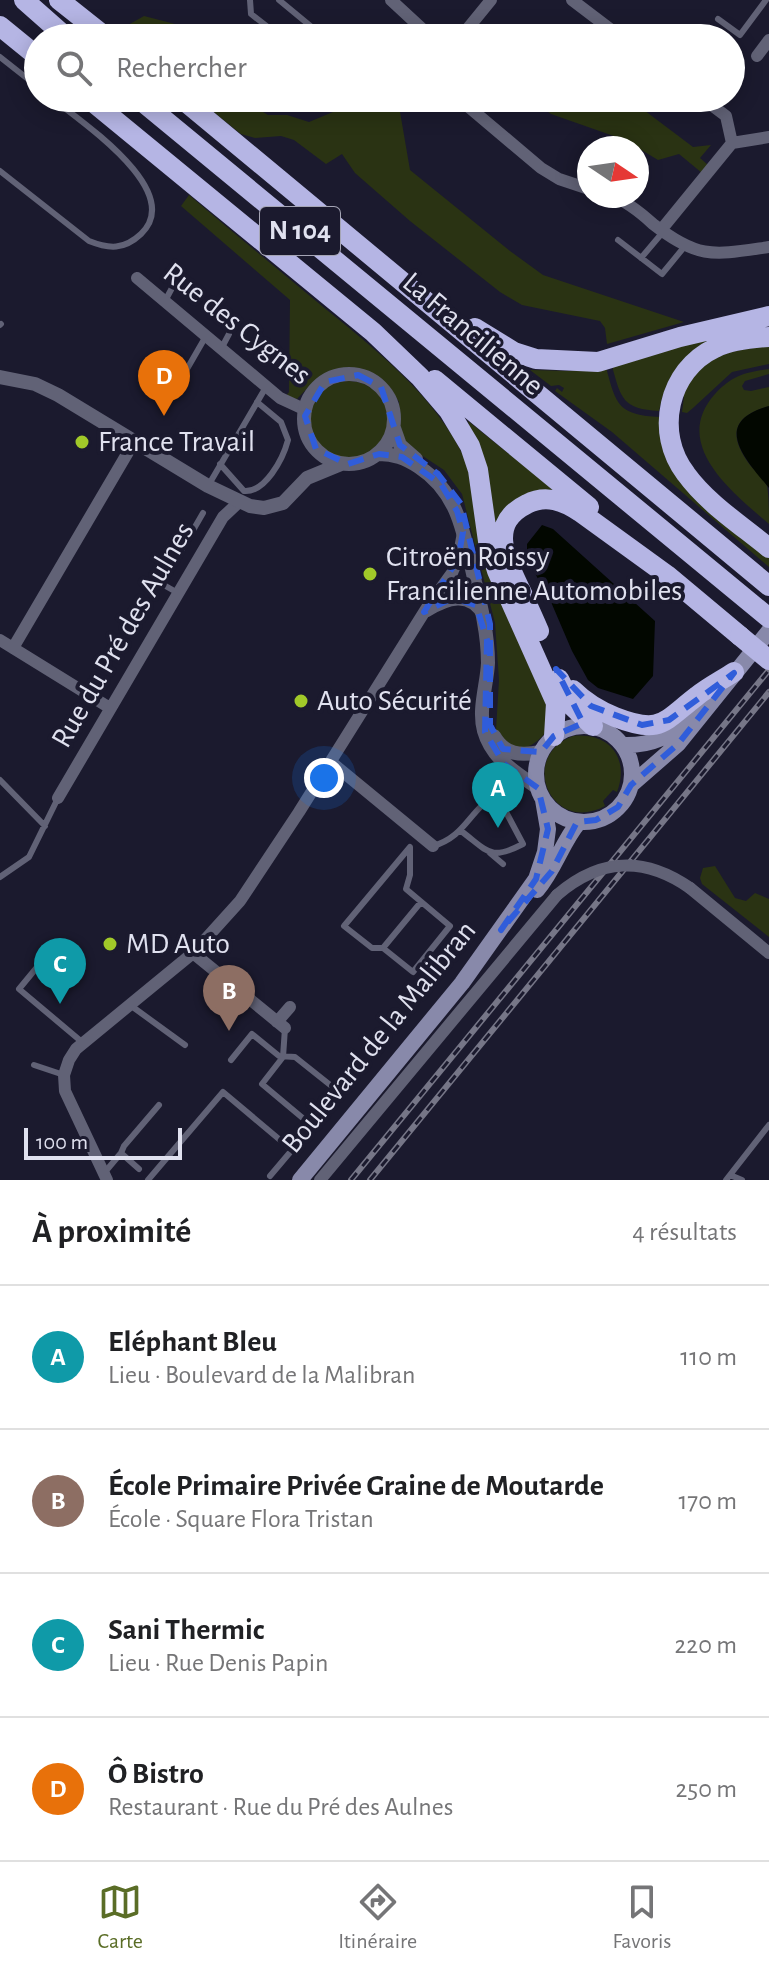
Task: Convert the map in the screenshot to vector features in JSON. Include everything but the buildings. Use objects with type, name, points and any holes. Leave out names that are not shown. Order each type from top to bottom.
[{"type":"highway","points":[[24,0],[51,24]]},
{"type":"highway","points":[[59,0],[89,24]]},
{"type":"highway","points":[[0,26],[24,46]]},
{"type":"highway","points":[[105,112],[373,332],[437,397],[460,427],[481,479],[492,558],[556,703],[547,744]]},
{"type":"highway","name":"La Francilienne","points":[[155,112],[767,621]]},
{"type":"highway","name":"La Francilienne","points":[[198,112],[769,586]]},
{"type":"highway","points":[[427,304],[445,305],[480,332],[514,352],[554,362],[578,363],[610,360],[680,337],[769,316]]},
{"type":"highway","points":[[373,332],[393,345],[657,563],[667,575]]},
{"type":"highway","points":[[769,337],[731,342],[716,347],[695,361],[675,389],[668,425],[672,448],[685,474],[717,506],[769,548]]},
{"type":"highway","points":[[593,726],[568,699],[504,557],[504,529],[518,509],[540,499],[565,503],[667,575],[769,660]]},
{"type":"highway","points":[[556,669],[591,706],[627,722],[651,725],[675,716],[697,695],[734,672]]},
{"type":"main road","points":[[631,785],[630,760],[623,745],[610,733],[593,726],[572,727],[547,744],[536,769],[540,794],[562,817],[579,822],[596,820],[612,813],[624,801],[631,785],[678,744],[710,707],[767,621]]},
{"type":"main road","points":[[623,745],[653,743],[671,734],[734,672]]},
{"type":"main road","name":"Boulevard de la Malibran","points":[[300,1180],[462,983],[541,869],[548,829],[540,794]]},
{"type":"main road","name":"Boulevard de la Malibran","points":[[501,930],[546,880],[579,822]]},
{"type":"street","points":[[391,0],[417,24]]},
{"type":"street","points":[[471,24],[491,0]]},
{"type":"street","points":[[572,0],[604,24]]},
{"type":"street","points":[[757,56],[769,40]]},
{"type":"street","points":[[475,112],[541,168],[577,185]]},
{"type":"street","points":[[721,112],[726,116],[732,143]]},
{"type":"street","points":[[662,231],[732,143],[769,137]]},
{"type":"street","points":[[633,208],[685,246],[712,254],[769,247]]},
{"type":"street","name":"Rue des Cygnes","points":[[137,278],[286,403],[306,410]]},
{"type":"street","points":[[307,478],[309,440],[305,423],[312,394],[325,382],[341,375],[358,375],[374,382],[387,394],[393,410],[394,428],[406,452],[438,474],[461,504],[490,624],[493,665],[489,720],[494,736],[503,749],[511,753],[525,754],[547,744]]},
{"type":"street","name":"Rue du Pré des Aulnes","points":[[0,377],[35,384],[238,503],[264,508],[273,506],[292,496],[307,478],[341,464]]},
{"type":"street","points":[[379,454],[394,428]]},
{"type":"street","points":[[309,440],[321,454],[341,464],[360,463],[379,454],[409,460],[446,490],[457,511],[483,616],[488,662],[483,713],[485,732],[494,752],[504,764],[540,794]]},
{"type":"street","points":[[13,648],[134,442]]},
{"type":"street","name":"Rue du Pré des Aulnes","points":[[58,798],[223,517],[238,503]]},
{"type":"street","points":[[105,1177],[65,1091],[64,1075],[69,1060],[83,1043],[128,1004],[193,953],[240,901],[455,567],[463,532]]},
{"type":"street","points":[[424,612],[444,600],[459,598],[475,604],[483,616]]},
{"type":"street","points":[[0,640],[110,708]]},
{"type":"street","points":[[331,762],[433,846]]},
{"type":"street","points":[[410,847],[419,836]]},
{"type":"street","points":[[320,1180],[557,895],[588,873],[625,865],[660,871],[690,888],[769,953]]},
{"type":"street","points":[[193,953],[281,1025],[290,1007]]},
{"type":"lane","points":[[250,0],[251,14],[264,24]]},
{"type":"lane","points":[[279,0],[308,24]]},
{"type":"lane","points":[[745,28],[766,0]]},
{"type":"lane","points":[[718,19],[725,24]]},
{"type":"lane","points":[[0,57],[24,76]]},
{"type":"lane","points":[[0,171],[89,241],[106,248],[125,246],[145,230],[152,214],[152,198],[146,185],[125,160],[68,112]]},
{"type":"lane","points":[[641,258],[662,231]]},
{"type":"lane","points":[[618,240],[662,274],[685,246]]},
{"type":"lane","points":[[165,301],[172,288]]},
{"type":"lane","points":[[221,349],[229,334]]},
{"type":"lane","points":[[172,395],[206,336]]},
{"type":"lane","points":[[208,486],[266,387]]},
{"type":"lane","points":[[220,464],[244,491],[255,491],[264,484],[279,459],[288,440],[286,429],[257,402]]},
{"type":"lane","points":[[178,593],[162,584],[203,513]]},
{"type":"lane","points":[[0,780],[45,826]]},
{"type":"lane","points":[[433,846],[461,831],[484,801],[497,795],[523,844],[503,855],[490,853]]},
{"type":"lane","points":[[0,877],[29,857],[58,798]]},
{"type":"lane","points":[[461,831],[503,864]]},
{"type":"lane","points":[[410,847],[410,875],[406,889],[450,926],[413,972],[383,948],[372,948],[344,926],[410,847]]},
{"type":"lane","points":[[383,948],[421,902]]},
{"type":"lane","points":[[38,966],[19,989],[83,1043]]},
{"type":"lane","points":[[128,1004],[185,1045]]},
{"type":"lane","points":[[231,1060],[252,1034],[279,1056],[283,1057],[295,1057],[339,1092],[311,1125],[262,1084],[283,1057],[281,1025]]},
{"type":"lane","points":[[34,1065],[64,1075]]},
{"type":"lane","points":[[148,1180],[223,1092],[292,1150],[270,1176]]},
{"type":"lane","points":[[105,1177],[124,1146],[159,1105]]},
{"type":"lane","points":[[742,1180],[728,1178],[769,1125]]},
{"type":"lane","points":[[121,1153],[139,1169]]},
{"type":"highlighted area","points":[[358,375],[381,387],[400,445],[438,474],[461,504],[490,624],[490,725],[503,749],[541,752],[554,736],[583,723],[556,669],[591,706],[642,725],[669,720],[734,673],[678,744],[631,785],[618,807],[596,820],[577,822],[552,871],[501,930],[536,879],[548,829],[538,788],[504,764],[485,732],[487,640],[476,605],[453,598],[424,612],[458,559],[463,532],[457,511],[441,484],[402,457],[379,454],[348,464],[316,449],[305,416],[325,382]]},
{"type":"green space","points":[[144,16],[175,24],[130,24]]},
{"type":"green space","points":[[214,112],[263,112],[309,122],[333,112],[400,112],[410,170],[510,251],[543,275],[684,322],[607,344],[605,328],[600,321],[522,305],[500,292],[355,173],[342,154],[326,164],[294,140],[281,136],[255,138],[241,134]]},
{"type":"green space","points":[[548,112],[647,112],[693,147],[711,145],[700,158],[708,165],[702,173],[679,154],[658,160],[649,155],[649,136],[614,136]]},
{"type":"green space","points":[[189,195],[380,354],[420,393],[453,437],[466,461],[549,694],[548,730],[532,745],[511,748],[496,730],[499,680],[495,623],[462,494],[444,470],[406,445],[400,433],[399,402],[378,377],[361,370],[332,370],[314,381],[297,399],[286,396],[289,392],[290,300],[181,206]]},
{"type":"green space","points":[[722,334],[680,365],[667,385],[659,411],[631,405],[621,394],[612,366]]},
{"type":"green space","points":[[769,346],[769,364],[732,372],[687,413],[682,412],[684,397],[681,395],[707,363],[728,353]]},
{"type":"green space","points":[[606,367],[621,406],[636,414],[660,417],[661,435],[769,556],[769,567],[612,432],[555,391],[557,388],[562,392],[564,388],[551,386],[530,370],[569,371]]},
{"type":"green space","points":[[769,369],[769,374],[745,381],[742,386],[744,390],[751,391],[769,387],[769,406],[742,420],[736,433],[749,464],[767,486],[769,524],[724,482],[703,449],[699,431],[703,413],[721,388],[739,376]]},
{"type":"green space","points":[[349,381],[364,384],[377,392],[385,405],[388,420],[385,435],[377,448],[364,456],[349,459],[334,456],[321,448],[313,435],[310,420],[313,405],[321,392],[334,384]]},
{"type":"green space","points":[[468,421],[554,490],[496,531],[469,426]]},
{"type":"green space","points":[[573,736],[597,738],[606,743],[618,758],[621,768],[617,792],[613,790],[603,801],[605,806],[586,812],[570,810],[557,802],[548,790],[545,775],[547,760],[556,746]]},
{"type":"green space","points":[[715,866],[735,898],[746,901],[755,893],[769,899],[769,937],[702,884],[703,868]]},
{"type":"shaded area","points":[[769,406],[769,488],[743,453],[737,431],[741,421],[751,413]]},
{"type":"shaded area","points":[[542,525],[553,529],[655,621],[653,676],[633,699],[598,688],[588,680],[572,651],[551,602],[527,559],[527,544]]},
{"type":"railway","points":[[351,1180],[769,670]]},
{"type":"railway","points":[[370,1180],[769,692]]},
{"type":"place","name":"Ô Bistro","points":[[164,416]]},
{"type":"place","name":"France Travail","points":[[82,442]]},
{"type":"place","name":"Citroën Roissy Francilienne Automobiles","points":[[370,574]]},
{"type":"place","name":"Auto Sécurité","points":[[301,701]]},
{"type":"place","name":"Eléphant Bleu","points":[[498,828]]},
{"type":"place","name":"MD Auto","points":[[110,944]]},
{"type":"place","name":"Sani Thermic","points":[[60,1004]]},
{"type":"place","name":"École Primaire Privée Graine de Moutarde","points":[[229,1031]]}]
